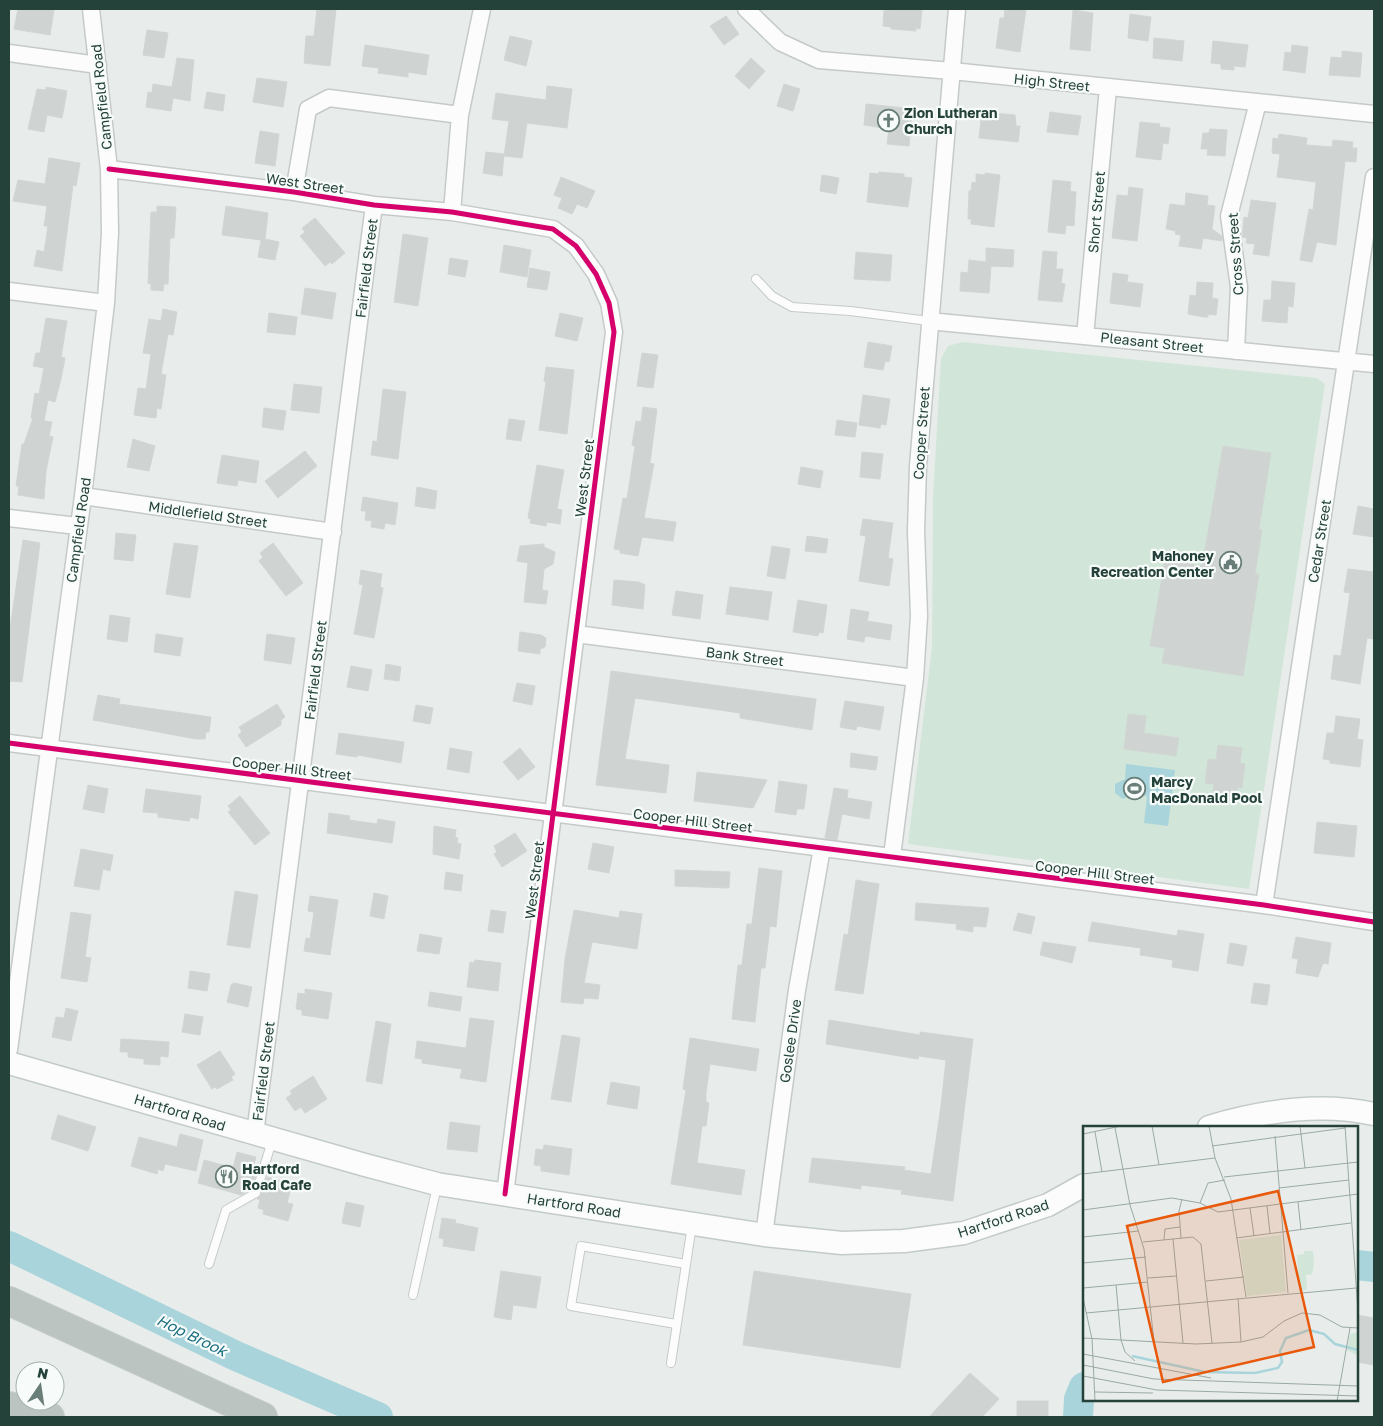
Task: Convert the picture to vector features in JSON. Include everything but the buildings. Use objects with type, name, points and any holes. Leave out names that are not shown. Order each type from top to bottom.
[{"type":"highway","points":[[9,1301],[263,1417]]},
{"type":"highway","points":[[9,1406],[50,1417]]},
{"type":"main road","name":"Hartford Road","points":[[9,1063],[264,1137],[437,1184],[764,1235],[842,1243],[904,1241],[964,1233],[1048,1205],[1083,1186]]},
{"type":"main road","points":[[1212,1126],[1240,1118],[1294,1109],[1352,1109],[1374,1114]]},
{"type":"street","name":"Campfield Road","points":[[9,1050],[83,496],[106,303],[110,233],[109,169],[91,9]]},
{"type":"street","points":[[452,212],[460,115],[482,9]]},
{"type":"street","name":"High Street","points":[[746,9],[780,42],[819,60],[952,71],[1374,114]]},
{"type":"street","name":"Cooper Street","points":[[892,856],[915,678],[919,616],[916,531],[918,466],[956,9]]},
{"type":"street","points":[[9,53],[98,65]]},
{"type":"street","name":"Short Street","points":[[1084,336],[1108,88]]},
{"type":"street","points":[[294,192],[308,109],[329,98],[460,115]]},
{"type":"street","name":"Cross Street","points":[[1236,351],[1239,287],[1230,216],[1258,102]]},
{"type":"street","name":"West Street","points":[[109,169],[294,192],[374,205],[452,212],[553,229],[576,246],[596,274],[609,303],[614,332],[505,1194]]},
{"type":"street","name":"Cedar Street","points":[[1264,905],[1374,176]]},
{"type":"street","name":"Fairfield Street","points":[[264,1137],[301,780],[374,205]]},
{"type":"street","points":[[9,291],[106,303]]},
{"type":"street","name":"Pleasant Street","points":[[929,321],[1374,364]]},
{"type":"street","name":"Middlefield Street","points":[[83,496],[333,532]]},
{"type":"street","points":[[9,518],[78,526]]},
{"type":"street","name":"Bank Street","points":[[576,634],[915,678]]},
{"type":"street","name":"Cooper Hill Street","points":[[9,743],[892,856],[1264,905],[1374,922]]},
{"type":"street","name":"Goslee Drive","points":[[764,1235],[797,990],[822,848]]},
{"type":"lane","points":[[756,279],[776,299],[792,307],[850,311],[929,321]]},
{"type":"lane","points":[[209,1264],[226,1210],[256,1193],[264,1137]]},
{"type":"lane","points":[[413,1295],[437,1184]]},
{"type":"lane","points":[[670,1363],[692,1223]]},
{"type":"lane","points":[[676,1324],[572,1306],[581,1246],[686,1264]]},
{"type":"green space","points":[[962,342],[1317,378],[1325,384],[1249,889],[908,844],[932,647],[933,497],[941,359],[948,346]]},
{"type":"water","points":[[1126,764],[1175,770],[1168,826],[1144,823],[1147,796],[1132,794],[1123,799],[1115,793],[1115,784],[1125,779]]},
{"type":"waterway","name":"Hop Brook","points":[[9,1246],[236,1356],[378,1417]]},
{"type":"waterway","name":"Hop Brook","points":[[1358,1265],[1374,1267]]},
{"type":"waterway","name":"Hop Brook","points":[[1078,1417],[1079,1399],[1083,1389]]},
{"type":"cycle path","points":[[109,169],[294,192],[374,205],[452,212],[553,229],[576,246],[596,274],[609,303],[614,332],[505,1194]]},
{"type":"cycle path","points":[[9,743],[1264,905],[1374,922]]},
{"type":"place","name":"Zion Lutheran Church","points":[[888,120]]},
{"type":"place","name":"Mahoney Recreation Center","points":[[1230,563]]},
{"type":"place","name":"Marcy MacDonald Pool","points":[[1135,789]]},
{"type":"place","name":"Hartford Road Cafe","points":[[226,1176]]}]
